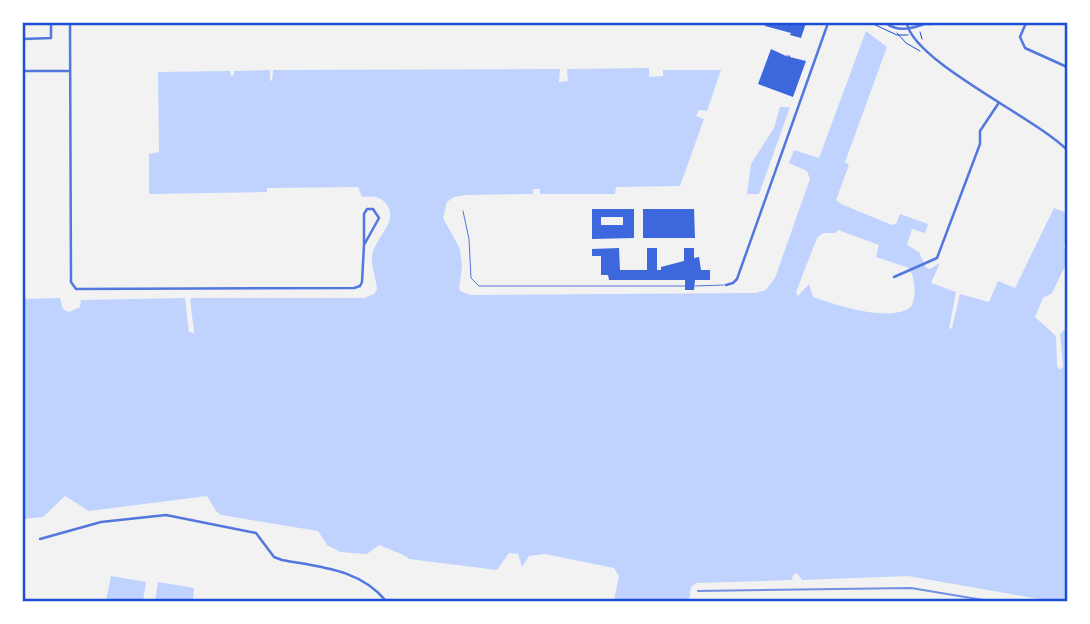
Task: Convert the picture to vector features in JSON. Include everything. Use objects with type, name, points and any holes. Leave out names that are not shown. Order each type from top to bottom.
[{"type":"street","points":[[23,39],[51,38],[51,23]]},
{"type":"street","points":[[70,23],[71,282],[76,289],[354,288],[360,286],[364,276],[364,245],[364,214],[367,209],[373,209],[379,218],[364,245]]},
{"type":"street","points":[[726,285],[737,279],[828,23]]},
{"type":"street","points":[[888,23],[891,27],[927,23]]},
{"type":"street","points":[[907,25],[914,23]]},
{"type":"street","points":[[1026,23],[1020,37],[1025,48],[1067,67]]},
{"type":"street","points":[[907,25],[911,35],[929,54],[998,104],[1048,133],[1067,150]]},
{"type":"street","points":[[23,71],[70,71]]},
{"type":"street","points":[[894,277],[937,258],[980,144],[980,131],[998,104]]},
{"type":"street","points":[[40,539],[101,522],[166,515],[178,517],[256,533],[274,557],[342,572],[371,586],[386,601]]},
{"type":"lane","points":[[463,211],[469,239],[471,278],[479,286],[685,286]]},
{"type":"lane","points":[[695,286],[726,285]]},
{"type":"path","points":[[871,23],[897,35],[917,50],[929,54]]},
{"type":"path","points":[[920,32],[924,28]]},
{"type":"path","points":[[897,35],[911,35]]},
{"type":"water","points":[[866,31],[887,47],[845,162],[849,165],[836,200],[892,225],[896,224],[900,214],[928,224],[925,233],[912,229],[907,245],[919,252],[926,268],[930,269],[940,263],[931,283],[956,292],[949,329],[952,328],[960,294],[989,302],[998,281],[1015,288],[1054,208],[1067,213],[1067,237],[1064,245],[1067,262],[1052,293],[1043,298],[1035,317],[1056,336],[1057,366],[1060,370],[1063,367],[1060,334],[1064,330],[1067,331],[1067,601],[1051,601],[908,576],[802,580],[797,573],[792,580],[696,583],[691,587],[689,601],[614,601],[619,576],[614,568],[545,554],[529,556],[522,567],[518,554],[509,553],[497,570],[409,559],[379,545],[367,554],[340,552],[327,545],[318,531],[221,515],[207,496],[89,511],[65,496],[43,517],[23,519],[23,299],[60,298],[63,309],[69,312],[80,307],[81,300],[185,298],[189,332],[193,333],[190,299],[193,298],[364,298],[374,294],[377,289],[372,256],[388,224],[390,211],[379,198],[362,197],[358,187],[149,194],[149,154],[159,152],[158,72],[230,71],[231,76],[234,71],[270,70],[272,81],[273,70],[560,69],[559,82],[568,81],[567,69],[649,68],[649,77],[663,76],[663,70],[721,70],[707,111],[699,110],[696,116],[704,119],[680,186],[616,187],[615,194],[540,194],[540,189],[533,189],[533,194],[465,195],[454,197],[447,202],[443,218],[460,249],[462,266],[459,289],[471,295],[756,293],[766,290],[775,278],[810,179],[807,171],[789,163],[794,150],[819,158]],"holes":[[[838,230],[879,245],[876,257],[909,268],[914,288],[911,307],[890,313],[849,308],[813,297],[809,284],[798,296],[796,292],[817,238],[823,233],[835,233]]]},
{"type":"water","points":[[780,107],[790,107],[759,194],[747,194],[751,164],[774,128]]},
{"type":"water","points":[[111,576],[146,582],[143,601],[106,601]]},
{"type":"water","points":[[158,582],[194,588],[193,601],[155,601]]},
{"type":"building","points":[[766,23],[806,23],[801,38],[765,26]]},
{"type":"building","points":[[771,49],[786,56],[788,54],[787,57],[790,55],[806,61],[793,97],[758,84]]},
{"type":"building","points":[[592,209],[634,209],[634,238],[592,239]],"holes":[[[601,217],[623,217],[623,225],[601,225]]]},
{"type":"building","points":[[643,209],[694,209],[695,238],[643,238]]},
{"type":"building","points":[[619,248],[620,270],[647,270],[647,248],[657,248],[657,270],[661,270],[661,267],[684,261],[684,248],[694,248],[694,258],[699,257],[701,270],[710,270],[710,280],[695,280],[694,290],[685,290],[685,280],[609,280],[608,275],[601,275],[601,256],[592,256],[592,249]]},
{"type":"railway","points":[[698,591],[911,588],[989,601]]}]
